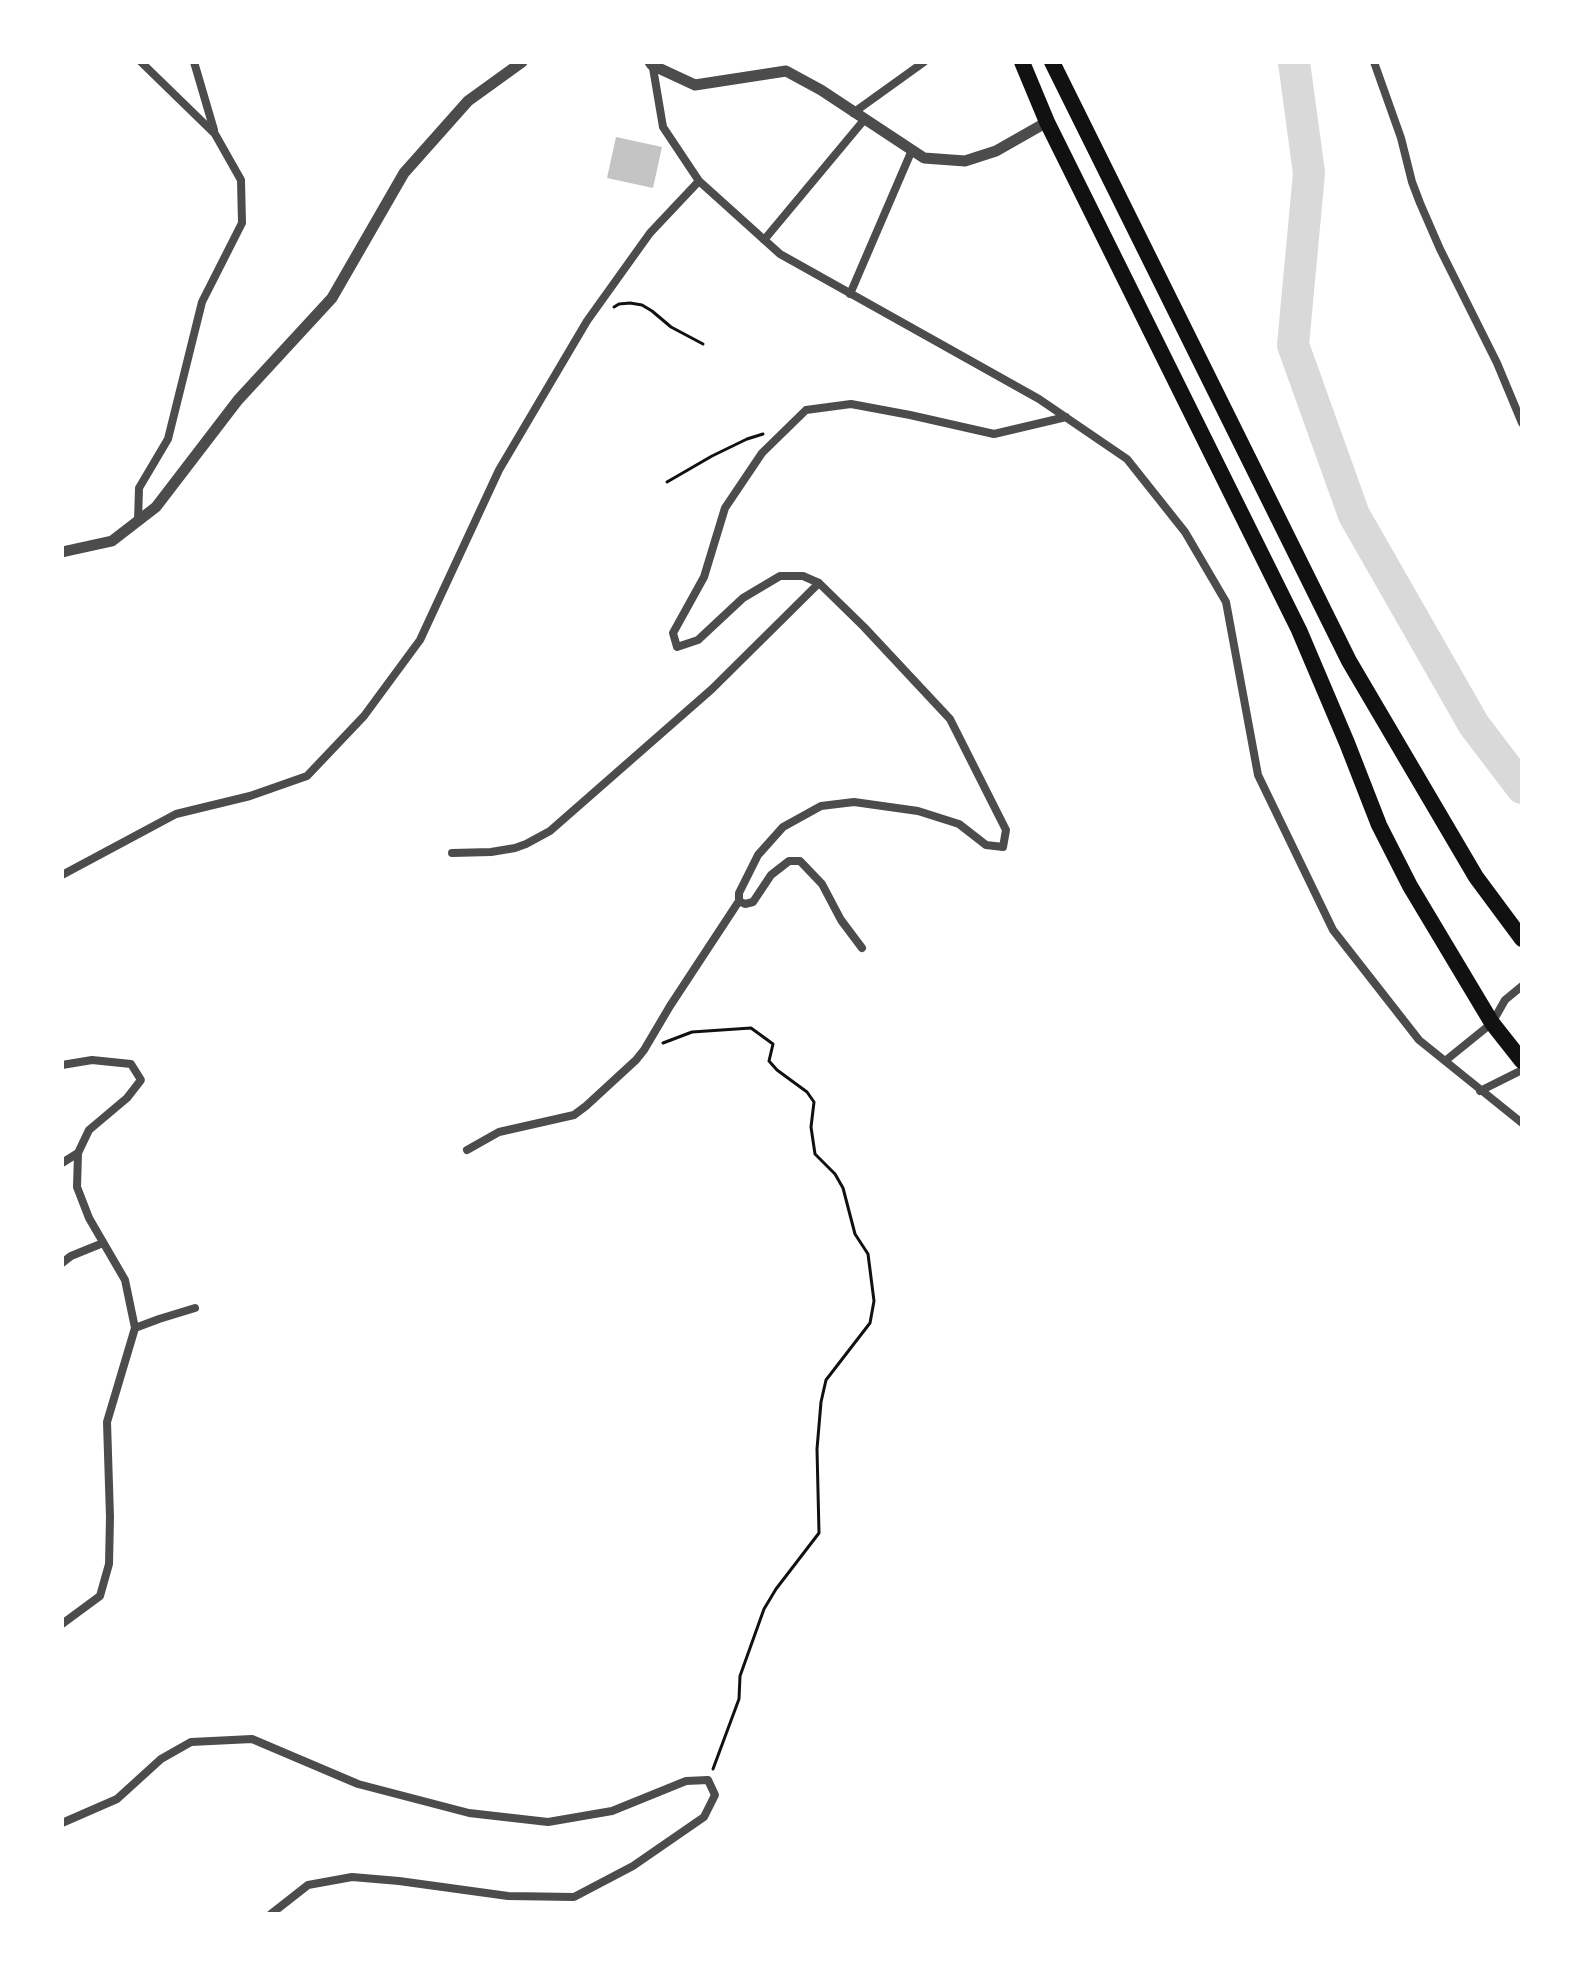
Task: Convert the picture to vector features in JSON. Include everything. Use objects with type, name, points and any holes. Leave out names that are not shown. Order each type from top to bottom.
[{"type":"highway","points":[[1022,62],[1047,122],[1299,630],[1391,849],[1416,898],[1492,1023],[1522,1061]]},
{"type":"highway","points":[[1052,62],[1349,661],[1476,877],[1522,939]]},
{"type":"street","points":[[141,62],[215,134]]},
{"type":"street","points":[[138,521],[139,488],[168,439],[202,302],[242,223],[241,180],[215,134],[194,62]]},
{"type":"street","points":[[62,552],[112,541],[156,507],[238,400],[332,298],[404,173],[468,101],[522,62]]},
{"type":"street","points":[[853,113],[924,62]]},
{"type":"street","points":[[1374,62],[1420,203],[1497,363],[1522,423]]},
{"type":"street","points":[[651,63],[695,85],[786,71],[821,90],[924,158],[965,161],[996,151],[1047,122]]},
{"type":"street","points":[[651,63],[663,127],[699,181],[780,254],[1039,399],[1127,459],[1185,532],[1226,602],[1258,775],[1333,930],[1419,1040],[1522,1123]]},
{"type":"street","points":[[764,240],[864,120]]},
{"type":"street","points":[[850,294],[912,150]]},
{"type":"street","points":[[62,875],[176,814],[250,796],[307,776],[364,716],[420,640],[499,470],[587,321],[650,233],[699,181]]},
{"type":"street","points":[[467,1150],[511,1128],[574,1115],[636,1060],[739,901],[739,893],[758,855],[783,827],[821,806],[854,802],[918,811],[959,824],[986,845],[1003,847],[1006,830],[950,719],[819,583],[803,576],[780,576],[743,598],[698,640],[677,647],[673,633],[704,577],[725,508],[762,453],[806,410],[851,404],[994,434],[1066,417]]},
{"type":"street","points":[[452,853],[515,848],[550,831],[712,689],[819,583]]},
{"type":"street","points":[[739,901],[745,904],[753,902],[771,875],[789,861],[800,861],[822,884],[841,920],[862,948]]},
{"type":"street","points":[[1445,1061],[1492,1023],[1505,1000],[1522,986]]},
{"type":"street","points":[[62,1065],[92,1060],[131,1064],[141,1080],[127,1098],[89,1130],[78,1153],[77,1187],[89,1218],[125,1280],[135,1328],[107,1422],[109,1564],[100,1596],[62,1624]]},
{"type":"street","points":[[1480,1091],[1522,1070]]},
{"type":"street","points":[[62,1163],[78,1153]]},
{"type":"street","points":[[62,1263],[103,1243]]},
{"type":"street","points":[[135,1328],[195,1308]]},
{"type":"street","points":[[62,1823],[117,1799],[161,1759],[191,1742],[252,1739],[358,1784],[469,1813],[548,1822],[612,1811],[686,1781],[708,1780],[715,1795],[704,1817],[633,1866],[574,1897],[508,1896],[352,1877],[308,1885],[271,1914]]},
{"type":"path","points":[[587,321],[601,318],[619,304],[642,305],[671,327],[703,344]]},
{"type":"path","points":[[667,482],[747,439],[770,432],[783,432]]},
{"type":"path","points":[[644,1050],[692,1032],[751,1028],[773,1044],[769,1061],[807,1092],[814,1102],[811,1127],[815,1154],[835,1174],[843,1188],[855,1234],[868,1254],[874,1301],[870,1323],[826,1380],[817,1449],[819,1533],[764,1609],[740,1676],[739,1699],[708,1780]]},
{"type":"building","points":[[616,137],[662,147],[653,188],[607,178]]},
{"type":"waterway","points":[[1294,62],[1309,173],[1293,345],[1354,515],[1474,725],[1522,788]]}]
